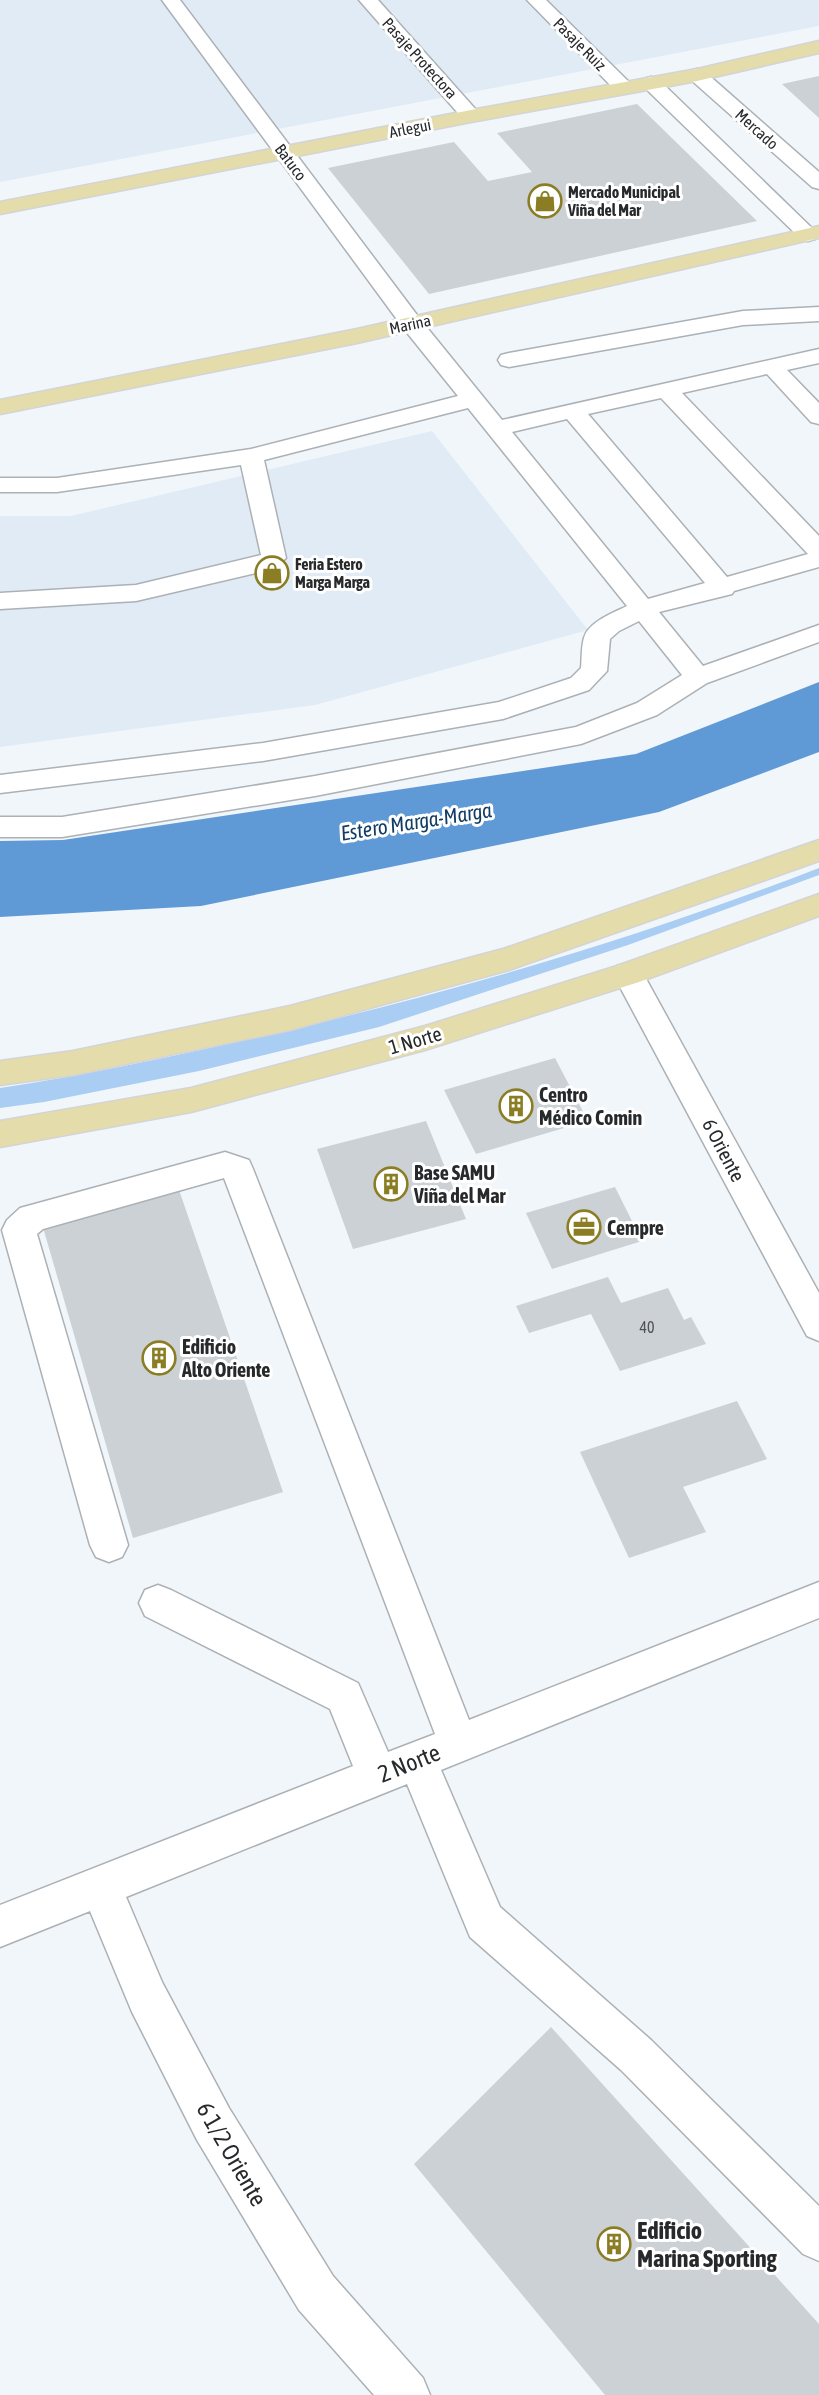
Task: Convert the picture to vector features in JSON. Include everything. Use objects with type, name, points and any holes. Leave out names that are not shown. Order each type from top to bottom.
[{"type":"main road","name":"Arlegui","points":[[0,208],[471,116],[697,75],[819,47]]},
{"type":"main road","name":"Marina","points":[[0,407],[412,324],[814,233]]},
{"type":"main road","points":[[0,1073],[73,1063],[290,1018],[509,959],[819,850]]},
{"type":"main road","name":"1 Norte","points":[[0,1134],[192,1100],[424,1038],[628,974],[819,905]]},
{"type":"street","name":"Batuco","points":[[171,0],[412,324],[698,677]]},
{"type":"street","name":"Pasaje Protectora","points":[[368,0],[471,116]]},
{"type":"street","name":"Pasaje Ruiz","points":[[536,0],[624,88]]},
{"type":"street","name":"Mercado","points":[[697,75],[819,183]]},
{"type":"street","points":[[651,83],[814,233]]},
{"type":"street","points":[[509,360],[743,318],[819,314]]},
{"type":"street","points":[[496,428],[819,356]]},
{"type":"street","points":[[772,367],[819,417]]},
{"type":"street","points":[[666,390],[819,551]]},
{"type":"street","points":[[0,485],[57,484],[251,456],[474,399]]},
{"type":"street","points":[[573,411],[723,588]]},
{"type":"street","points":[[0,601],[136,593],[264,564],[274,558],[251,456]]},
{"type":"street","points":[[0,784],[263,752],[503,710],[580,684],[594,672],[597,637],[610,625],[641,609],[723,588],[819,559]]},
{"type":"street","points":[[0,827],[74,825],[315,786],[581,735],[647,709],[698,677],[819,633]]},
{"type":"street","name":"6 Oriente","points":[[628,974],[819,1326]]},
{"type":"street","points":[[109,1545],[19,1230],[32,1218],[225,1165],[237,1168],[458,1743]]},
{"type":"street","name":"2 Norte","points":[[0,1926],[819,1600]]},
{"type":"street","points":[[158,1603],[344,1696],[377,1775]]},
{"type":"street","points":[[417,1760],[485,1922],[636,2055],[819,2238]]},
{"type":"street","name":"6 1/2 Oriente","points":[[100,1886],[147,1998],[213,2124],[316,2293],[406,2395]]},
{"type":"shaded area","points":[[0,0],[819,0],[819,26],[0,182]]},
{"type":"shaded area","name":"Feria Estero Marga Marga","points":[[432,431],[588,630],[315,705],[0,747],[0,516],[71,516]]},
{"type":"shaded area","points":[[819,868],[819,875],[628,945],[379,1027],[199,1071],[44,1102],[0,1108],[0,1088],[191,1052],[326,1021],[469,984],[680,919]]},
{"type":"water","name":"Estero Marga-Marga","points":[[819,682],[819,752],[659,812],[201,906],[0,917],[0,841],[63,840],[636,754]]},
{"type":"building","points":[[819,76],[819,118],[782,84]]},
{"type":"building","name":"Mercado Municipal Viña del Mar","points":[[637,104],[757,221],[429,294],[328,168],[454,142],[488,181],[532,172],[497,133]]},
{"type":"building","name":"Centro Médico Comin","points":[[555,1058],[588,1121],[476,1154],[444,1090]]},
{"type":"building","name":"Base SAMU Viña del Mar","points":[[426,1121],[466,1219],[353,1249],[317,1149]]},
{"type":"building","name":"Edificio Alto Oriente","points":[[178,1187],[283,1492],[133,1538],[42,1224]]},
{"type":"building","name":"Cempre","points":[[615,1187],[642,1241],[552,1269],[526,1213]]},
{"type":"building","points":[[608,1277],[621,1303],[668,1288],[684,1320],[691,1317],[706,1344],[620,1371],[591,1314],[529,1333],[516,1306]]},
{"type":"building","points":[[737,1401],[767,1459],[683,1487],[706,1532],[629,1558],[580,1452]]},
{"type":"building","name":"Edificio Marina Sporting","points":[[551,2027],[819,2324],[819,2395],[605,2395],[414,2164]]},
{"type":"place","name":"Mercado Municipal Viña del Mar","points":[[545,201]]},
{"type":"place","name":"Feria Estero Marga Marga","points":[[272,573]]},
{"type":"place","name":"Centro Médico Comin","points":[[516,1106]]},
{"type":"place","name":"Base SAMU Viña del Mar","points":[[391,1184]]},
{"type":"place","name":"Cempre","points":[[584,1227]]},
{"type":"place","name":"Edificio Alto Oriente","points":[[159,1358]]},
{"type":"place","name":"Edificio Marina Sporting","points":[[614,2244]]}]
